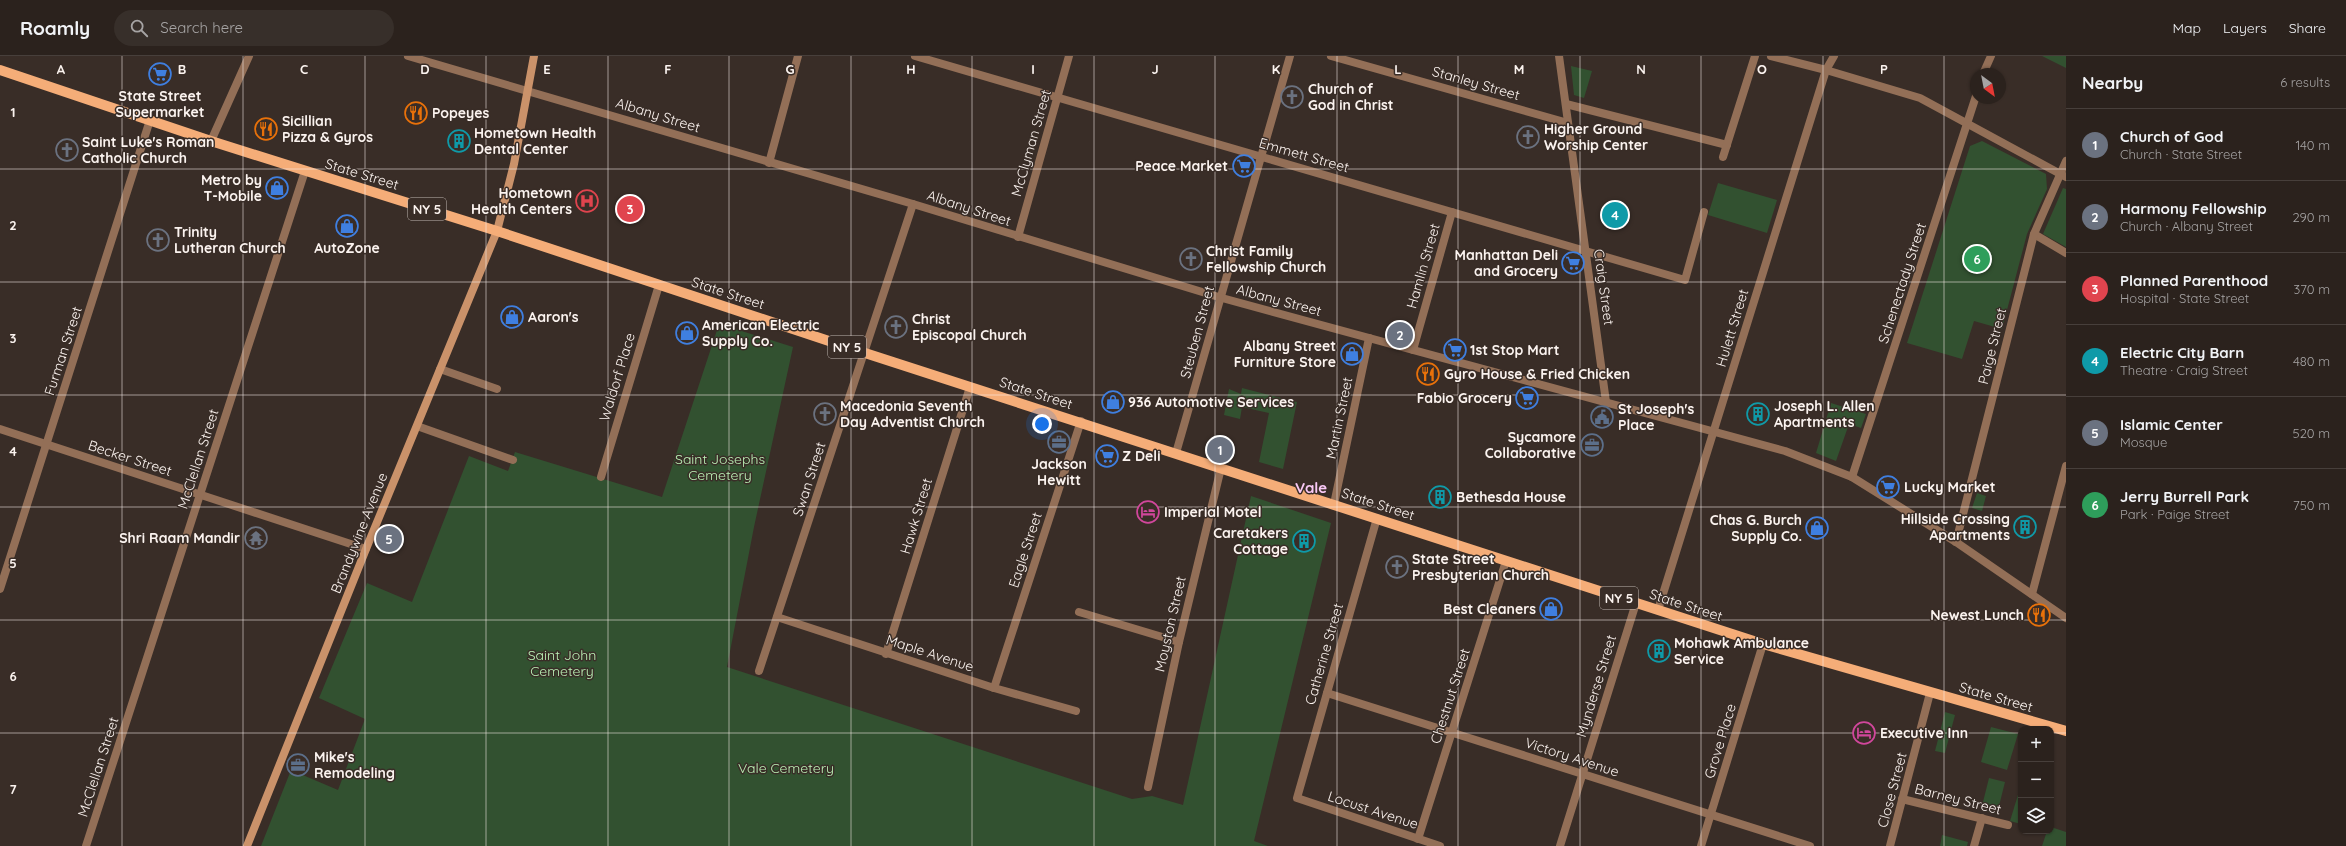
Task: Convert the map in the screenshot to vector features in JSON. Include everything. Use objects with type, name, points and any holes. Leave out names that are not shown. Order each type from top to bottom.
[{"type":"main road","name":"Brandywine Avenue","points":[[247,846],[366,549],[497,231],[514,164],[529,90],[534,56]]},
{"type":"main road","name":"State Street","points":[[0,70],[211,141],[497,231],[865,353],[1763,644],[2066,731]]},
{"type":"street","points":[[211,141],[248,56]]},
{"type":"street","name":"Albany Street","points":[[408,56],[529,90],[769,163],[913,204],[1222,298],[1785,452],[1852,477],[1956,542],[2066,618]]},
{"type":"street","points":[[769,163],[798,56]]},
{"type":"street","name":"Emmett Street","points":[[915,56],[1684,280],[1704,212]]},
{"type":"street","name":"McClyman Street","points":[[1018,237],[1069,56]]},
{"type":"street","name":"Steuben Street","points":[[1176,454],[1222,298],[1223,286],[1290,56]]},
{"type":"street","name":"Stanley Street","points":[[1331,56],[1568,123]]},
{"type":"street","name":"Craig Street","points":[[1559,56],[1606,402]]},
{"type":"street","points":[[1723,156],[1755,56]]},
{"type":"street","points":[[1771,56],[1826,70],[1920,98],[2063,175]]},
{"type":"street","name":"Hulett Street","points":[[1658,610],[1826,70],[1834,56]]},
{"type":"street","points":[[1986,68],[1991,56]]},
{"type":"street","points":[[1566,104],[1727,145]]},
{"type":"street","name":"Schenectady Street","points":[[1852,477],[1973,104]]},
{"type":"street","name":"Furman Street","points":[[0,589],[150,120]]},
{"type":"street","name":"Paige Street","points":[[1956,542],[2034,234],[2063,175],[2066,161]]},
{"type":"street","name":"McClellan Street","points":[[86,846],[305,171]]},
{"type":"street","name":"Swan Street","points":[[758,671],[865,353],[913,204]]},
{"type":"street","name":"Hamlin Street","points":[[1413,350],[1452,212]]},
{"type":"street","points":[[2034,234],[2066,253]]},
{"type":"street","name":"Waldorf Place","points":[[600,477],[659,285]]},
{"type":"street","name":"Martin Street","points":[[1334,504],[1369,338]]},
{"type":"street","points":[[440,369],[497,389]]},
{"type":"street","name":"Hawk Street","points":[[886,654],[970,387]]},
{"type":"street","name":"Eagle Street","points":[[994,688],[1081,422]]},
{"type":"street","points":[[417,426],[513,460]]},
{"type":"street","name":"Becker Street","points":[[0,429],[366,549]]},
{"type":"street","points":[[2032,594],[2066,466]]},
{"type":"street","name":"Moyston Street","points":[[1148,787],[1179,642],[1221,468]]},
{"type":"street","name":"Catherine Street","points":[[1297,798],[1377,518]]},
{"type":"street","name":"Chestnut Street","points":[[1418,839],[1506,561]]},
{"type":"street","name":"Mynderse Street","points":[[1560,846],[1636,603]]},
{"type":"street","points":[[1079,612],[1179,642]]},
{"type":"street","name":"Maple Avenue","points":[[777,617],[886,654],[994,688],[1076,711]]},
{"type":"street","name":"Grove Place","points":[[1701,846],[1763,644]]},
{"type":"street","name":"Victory Avenue","points":[[1327,693],[1810,846]]},
{"type":"street","name":"Close Street","points":[[1890,846],[1930,693]]},
{"type":"street","name":"Locust Avenue","points":[[1297,798],[1440,846]]},
{"type":"street","name":"Barney Street","points":[[1902,799],[2008,825]]},
{"type":"street","points":[[1974,846],[1982,818]]},
{"type":"green space","points":[[2042,56],[2066,56],[2066,68]]},
{"type":"green space","points":[[1571,66],[1592,71],[1584,98],[1574,95]]},
{"type":"green space","points":[[1982,141],[2046,174],[2047,189],[2027,234],[2002,329],[1974,321],[1962,359],[1907,343],[1970,146]]},
{"type":"green space","points":[[1718,183],[1777,200],[1767,233],[1708,215]]},
{"type":"green space","points":[[2063,188],[2066,189],[2066,247],[2043,234]]},
{"type":"green space","points":[[719,324],[793,347],[754,527],[727,667],[1132,799],[1152,796],[1183,805],[1251,496],[1331,523],[1254,841],[1268,846],[261,846],[291,770],[338,790],[365,719],[319,698],[367,583],[412,602],[469,456],[508,471],[515,452],[662,497]]},
{"type":"green space","points":[[1242,388],[1297,402],[1283,469],[1259,462],[1269,413],[1242,407],[1240,419],[1224,415],[1229,389],[1241,394]]},
{"type":"green space","points":[[1831,403],[1866,414],[1861,428],[1849,424],[1836,461],[1816,453]]},
{"type":"green space","points":[[1977,493],[1986,496],[1982,511],[1972,508]]},
{"type":"green space","points":[[1945,712],[1955,715],[1945,753],[1935,751]]},
{"type":"green space","points":[[1991,727],[2018,734],[2007,770],[1981,762]]},
{"type":"green space","points":[[1989,778],[2005,782],[1997,814],[1981,810]]},
{"type":"green space","points":[[2018,795],[2018,823],[2010,821]]},
{"type":"green space","points":[[2054,828],[2066,832],[2066,846],[2042,846],[2046,834],[2054,834]]},
{"type":"green space","points":[[1942,835],[1968,842],[1967,846],[1940,846]]},
{"type":"place","name":"State Street Supermarket","points":[[160,74]]},
{"type":"place","name":"Church of God in Christ","points":[[1292,97]]},
{"type":"place","name":"Popeyes","points":[[416,113]]},
{"type":"place","name":"Sicillian Pizza & Gyros","points":[[266,129]]},
{"type":"place","name":"Higher Ground Worship Center","points":[[1528,137]]},
{"type":"place","name":"Hometown Health Dental Center","points":[[459,141]]},
{"type":"place","name":"Saint Luke's Roman Catholic Church","points":[[67,150]]},
{"type":"place","name":"Peace Market","points":[[1244,166]]},
{"type":"place","name":"Metro by T-Mobile","points":[[277,188]]},
{"type":"place","name":"Hometown Health Centers","points":[[587,201]]},
{"type":"place","name":"Planned Parenthood","points":[[630,209]]},
{"type":"place","name":"Electric City Barn","points":[[1615,215]]},
{"type":"place","name":"AutoZone","points":[[347,226]]},
{"type":"place","name":"Trinity Lutheran Church","points":[[158,240]]},
{"type":"place","name":"Christ Family Fellowship Church","points":[[1191,259]]},
{"type":"place","name":"Jerry Burrell Park","points":[[1977,259]]},
{"type":"place","name":"Manhattan Deli and Grocery","points":[[1573,263]]},
{"type":"place","name":"Aaron's","points":[[512,317]]},
{"type":"place","name":"Christ Episcopal Church","points":[[896,327]]},
{"type":"place","name":"American Electric Supply Co.","points":[[687,333]]},
{"type":"place","name":"Harmony Fellowship","points":[[1400,335]]},
{"type":"place","name":"1st Stop Mart","points":[[1455,350]]},
{"type":"place","name":"Albany Street Furniture Store","points":[[1352,354]]},
{"type":"place","name":"Gyro House & Fried Chicken","points":[[1428,374]]},
{"type":"place","name":"Fabio Grocery","points":[[1527,398]]},
{"type":"place","name":"936 Automotive Services","points":[[1113,402]]},
{"type":"place","name":"Macedonia Seventh Day Adventist Church","points":[[825,414]]},
{"type":"place","name":"Joseph L. Allen Apartments","points":[[1758,414]]},
{"type":"place","name":"St Joseph's Place","points":[[1602,417]]},
{"type":"place","name":"Jackson Hewitt","points":[[1059,442]]},
{"type":"place","name":"Sycamore Collaborative","points":[[1592,445]]},
{"type":"place","name":"Church of God","points":[[1220,450]]},
{"type":"place","name":"Z Deli","points":[[1107,456]]},
{"type":"place","name":"Lucky Market","points":[[1888,487]]},
{"type":"place","name":"Bethesda House","points":[[1440,497]]},
{"type":"place","name":"Imperial Motel","points":[[1148,512]]},
{"type":"place","name":"Hillside Crossing Apartments","points":[[2025,527]]},
{"type":"place","name":"Chas G. Burch Supply Co.","points":[[1817,528]]},
{"type":"place","name":"Shri Raam Mandir","points":[[256,538]]},
{"type":"place","name":"Islamic Center","points":[[389,539]]},
{"type":"place","name":"Caretakers Cottage","points":[[1304,541]]},
{"type":"place","name":"State Street Presbyterian Church","points":[[1397,567]]},
{"type":"place","name":"Best Cleaners","points":[[1551,609]]},
{"type":"place","name":"Newest Lunch","points":[[2039,615]]},
{"type":"place","name":"Mohawk Ambulance Service","points":[[1659,651]]},
{"type":"place","name":"Executive Inn","points":[[1864,733]]},
{"type":"place","name":"Mike's Remodeling","points":[[298,765]]},
{"type":"district","name":"Vale","points":[[1311,488]]},
{"type":"park label","name":"Saint Josephs Cemetery","points":[[720,468]]},
{"type":"park label","name":"Saint John Cemetery","points":[[562,664]]},
{"type":"park label","name":"Vale Cemetery","points":[[786,768]]}]
